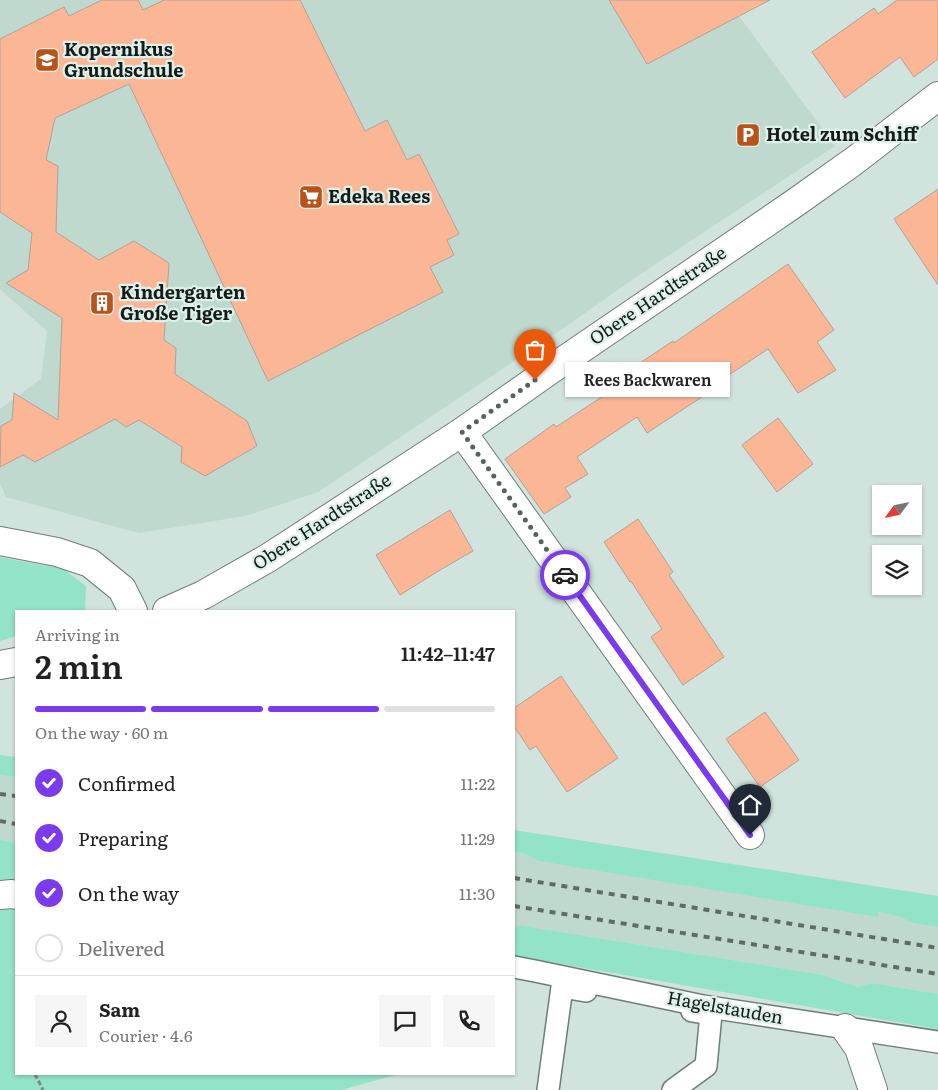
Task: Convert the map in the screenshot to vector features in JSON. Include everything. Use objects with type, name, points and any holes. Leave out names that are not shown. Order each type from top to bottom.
[{"type":"street","name":"Obere Hardtstraße","points":[[169,610],[203,595],[268,558],[462,432],[792,205],[854,161],[938,96]]},
{"type":"street","points":[[462,432],[750,835]]},
{"type":"street","points":[[0,541],[57,552],[90,563],[122,589],[132,610]]},
{"type":"street","points":[[0,665],[15,662]]},
{"type":"street","points":[[845,1028],[859,1048],[873,1090]]},
{"type":"lane","name":"Hagelstauden","points":[[515,967],[703,1006],[938,1042]]},
{"type":"lane","points":[[548,1090],[562,987],[712,1014],[706,1066],[673,1090]]},
{"type":"path","points":[[36,1075],[43,1090]]},
{"type":"shaded area","points":[[0,0],[727,0],[835,146],[639,275],[565,327],[318,492],[245,516],[139,533],[6,497],[0,484],[0,409],[41,379],[47,331],[0,288]]},
{"type":"shaded area","points":[[0,775],[15,777],[15,843],[0,840]]},
{"type":"shaded area","points":[[515,852],[525,854],[538,861],[878,916],[877,910],[901,917],[912,923],[938,927],[938,994],[872,983],[857,987],[823,975],[515,926]]},
{"type":"green space","points":[[0,557],[63,569],[86,586],[84,610],[15,610],[15,636],[0,641]]},
{"type":"green space","points":[[0,755],[15,757],[15,777],[0,775]]},
{"type":"green space","points":[[515,830],[938,896],[938,927],[912,923],[901,917],[878,911],[878,917],[538,861],[525,854],[515,852]]},
{"type":"green space","points":[[0,840],[15,843],[15,1075],[395,1075],[341,1090],[0,1090]]},
{"type":"green space","points":[[515,926],[823,975],[857,987],[872,983],[938,994],[938,1029],[515,956]]},
{"type":"building","name":"Edeka Rees","points":[[102,0],[138,0],[143,10],[164,0],[300,0],[365,131],[387,120],[407,160],[419,154],[459,234],[447,240],[454,255],[430,267],[443,292],[268,381],[129,84],[55,118],[46,160],[58,166],[56,232],[99,260],[134,241],[169,263],[164,340],[176,348],[175,374],[247,421],[257,446],[205,476],[181,462],[182,447],[139,420],[126,427],[115,419],[35,462],[23,455],[0,467],[1,426],[12,420],[14,393],[58,420],[62,318],[6,283],[28,270],[32,233],[0,212],[0,39],[64,7],[69,16]]},
{"type":"building","points":[[609,0],[770,0],[647,64]]},
{"type":"building","points":[[897,0],[938,0],[938,59],[914,77],[900,57],[845,98],[812,52],[874,8],[878,14]]},
{"type":"building","points":[[938,189],[938,285],[894,219]]},
{"type":"building","points":[[788,264],[834,330],[817,342],[836,370],[798,393],[768,349],[706,390],[708,393],[647,433],[637,417],[577,457],[588,474],[565,488],[571,497],[544,514],[505,459],[554,424],[556,427],[617,387],[613,381],[673,341],[674,343]]},
{"type":"building","points":[[778,418],[813,464],[777,492],[742,445]]},
{"type":"building","points":[[450,510],[473,551],[400,595],[376,555]]},
{"type":"building","points":[[638,519],[673,572],[669,575],[724,657],[683,685],[651,637],[662,629],[604,542]]},
{"type":"building","points":[[561,676],[618,758],[567,792],[536,746],[530,750],[515,728],[515,707]]},
{"type":"building","points":[[765,712],[799,760],[760,787],[726,739]]},
{"type":"railway","points":[[0,794],[15,796]]},
{"type":"railway","points":[[0,821],[15,824]]},
{"type":"railway","points":[[515,878],[938,948]]},
{"type":"railway","points":[[515,906],[938,974]]},
{"type":"way so far","points":[[535,380],[462,432],[565,575]]},
{"type":"place","name":"Kopernikus Grundschule","points":[[47,60]]},
{"type":"place","name":"Hotel zum Schiff","points":[[748,135]]},
{"type":"place","name":"Edeka Rees","points":[[311,197]]},
{"type":"place","name":"Kindergarten Große Tiger","points":[[102,303]]},
{"type":"place","name":"Rees Backwaren","points":[[535,380]]},
{"type":"route","points":[[565,575],[750,835]]}]
